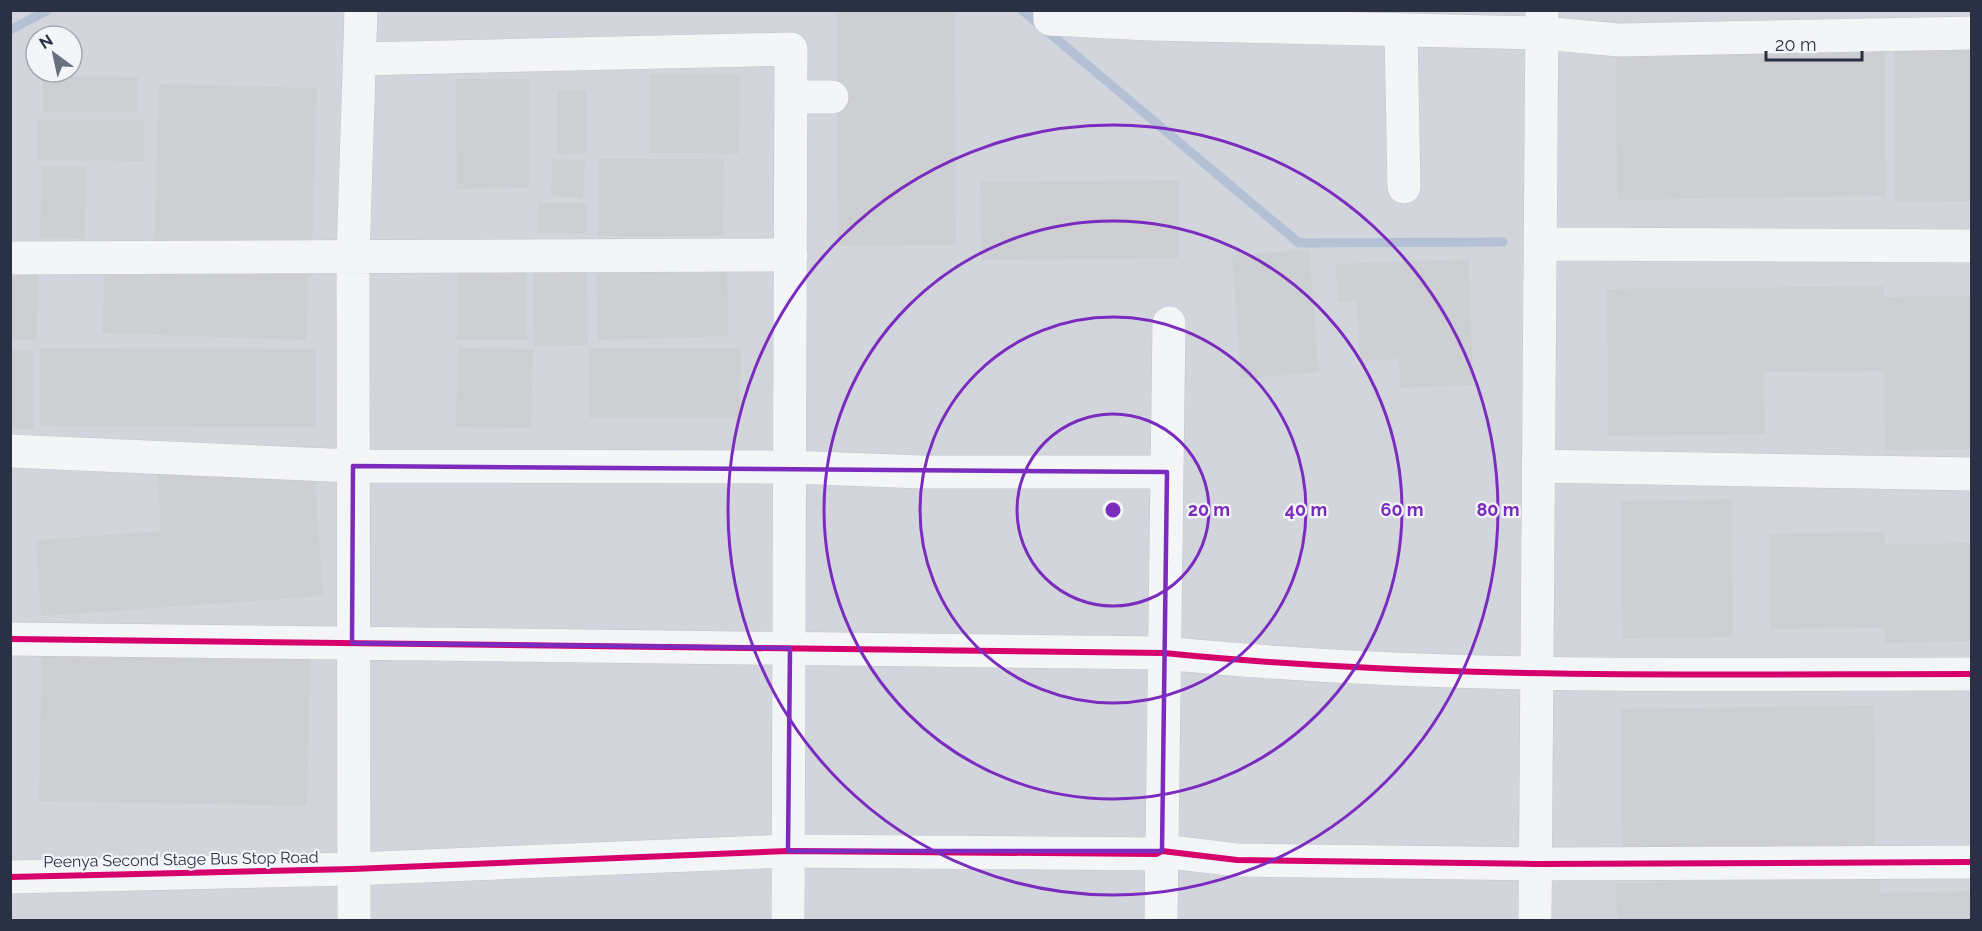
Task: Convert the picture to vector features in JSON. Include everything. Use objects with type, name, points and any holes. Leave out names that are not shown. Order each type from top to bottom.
[{"type":"street","points":[[354,921],[352,869],[353,257],[361,10]]},
{"type":"street","points":[[1050,10],[1050,19],[1148,24],[1401,30],[1542,22],[1619,40],[1971,33]]},
{"type":"street","points":[[1535,921],[1542,22]]},
{"type":"street","points":[[1401,30],[1404,187]]},
{"type":"street","points":[[360,59],[791,49],[788,921]]},
{"type":"street","points":[[791,97],[832,97]]},
{"type":"street","points":[[1540,244],[1971,246]]},
{"type":"street","points":[[10,258],[791,255]]},
{"type":"street","points":[[1161,921],[1169,323]]},
{"type":"street","points":[[10,451],[353,466],[791,467],[921,472],[1167,472]]},
{"type":"street","points":[[1539,466],[1971,474]]},
{"type":"street","points":[[10,639],[1164,653],[1249,661],[1536,673],[1971,674]]},
{"type":"street","name":"Peenya Second Stage Bus Stop Road","points":[[10,877],[352,869],[788,852],[1156,854],[1162,851],[1237,860],[1536,864],[1971,862]]},
{"type":"highlighted area","points":[[353,466],[1167,472],[1162,851],[788,851],[790,648],[352,643]]},
{"type":"shaded area","points":[[11,11],[1971,11],[1971,920],[11,920]]},
{"type":"building","points":[[837,10],[955,10],[956,245],[838,246]]},
{"type":"building","points":[[1972,47],[1972,201],[1895,202],[1894,48]]},
{"type":"building","points":[[1885,48],[1886,196],[1617,200],[1616,51]]},
{"type":"building","points":[[650,74],[740,74],[739,154],[649,153]]},
{"type":"building","points":[[84,76],[138,77],[138,112],[43,112],[43,84],[84,84]]},
{"type":"building","points":[[456,79],[529,79],[529,188],[457,189]]},
{"type":"building","points":[[159,84],[317,88],[312,248],[154,244]]},
{"type":"building","points":[[557,90],[587,90],[587,153],[557,154]]},
{"type":"building","points":[[37,120],[144,120],[144,161],[37,160]]},
{"type":"building","points":[[552,159],[585,160],[583,198],[551,196]]},
{"type":"building","points":[[599,159],[724,159],[723,236],[598,236]]},
{"type":"building","points":[[42,166],[87,167],[85,239],[40,238]]},
{"type":"building","points":[[1179,180],[1179,258],[981,260],[980,182]]},
{"type":"building","points":[[538,203],[587,203],[587,233],[538,233]]},
{"type":"building","points":[[1309,249],[1319,372],[1241,379],[1232,256]]},
{"type":"building","points":[[1469,259],[1473,385],[1400,388],[1399,359],[1360,361],[1357,301],[1338,302],[1336,264]]},
{"type":"building","points":[[105,261],[309,268],[306,340],[102,333]]},
{"type":"building","points":[[727,269],[728,336],[598,340],[596,274]]},
{"type":"building","points":[[10,270],[39,271],[37,340],[10,340]]},
{"type":"building","points":[[587,270],[588,345],[534,346],[533,271]]},
{"type":"building","points":[[457,271],[527,271],[527,340],[457,340]]},
{"type":"building","points":[[1884,286],[1884,297],[1972,296],[1972,449],[1885,450],[1884,371],[1764,372],[1765,434],[1608,436],[1607,289]]},
{"type":"building","points":[[40,348],[316,349],[316,427],[40,426]]},
{"type":"building","points":[[458,348],[533,349],[531,428],[456,427]]},
{"type":"building","points":[[589,348],[741,348],[740,418],[589,418]]},
{"type":"building","points":[[10,350],[34,350],[34,429],[10,429]]},
{"type":"building","points":[[313,445],[323,596],[41,616],[36,540],[161,531],[156,456]]},
{"type":"building","points":[[1732,499],[1733,637],[1622,639],[1621,501]]},
{"type":"building","points":[[1884,532],[1885,544],[1972,543],[1972,641],[1885,643],[1885,628],[1770,629],[1769,534]]},
{"type":"building","points":[[42,643],[311,648],[307,806],[39,801]]},
{"type":"building","points":[[1874,705],[1875,848],[1622,851],[1621,709]]},
{"type":"building","points":[[1880,879],[1881,893],[1972,891],[1972,920],[1617,920],[1616,883]]},
{"type":"waterway","points":[[10,30],[48,10]]},
{"type":"waterway","points":[[1022,10],[1299,243],[1503,242]]},
{"type":"cycle path","points":[[10,639],[1164,653],[1365,668],[1568,674],[1972,674]]},
{"type":"cycle path","points":[[10,877],[353,869],[788,851],[1156,854],[1162,851],[1237,860],[1536,864],[1972,862]]}]
